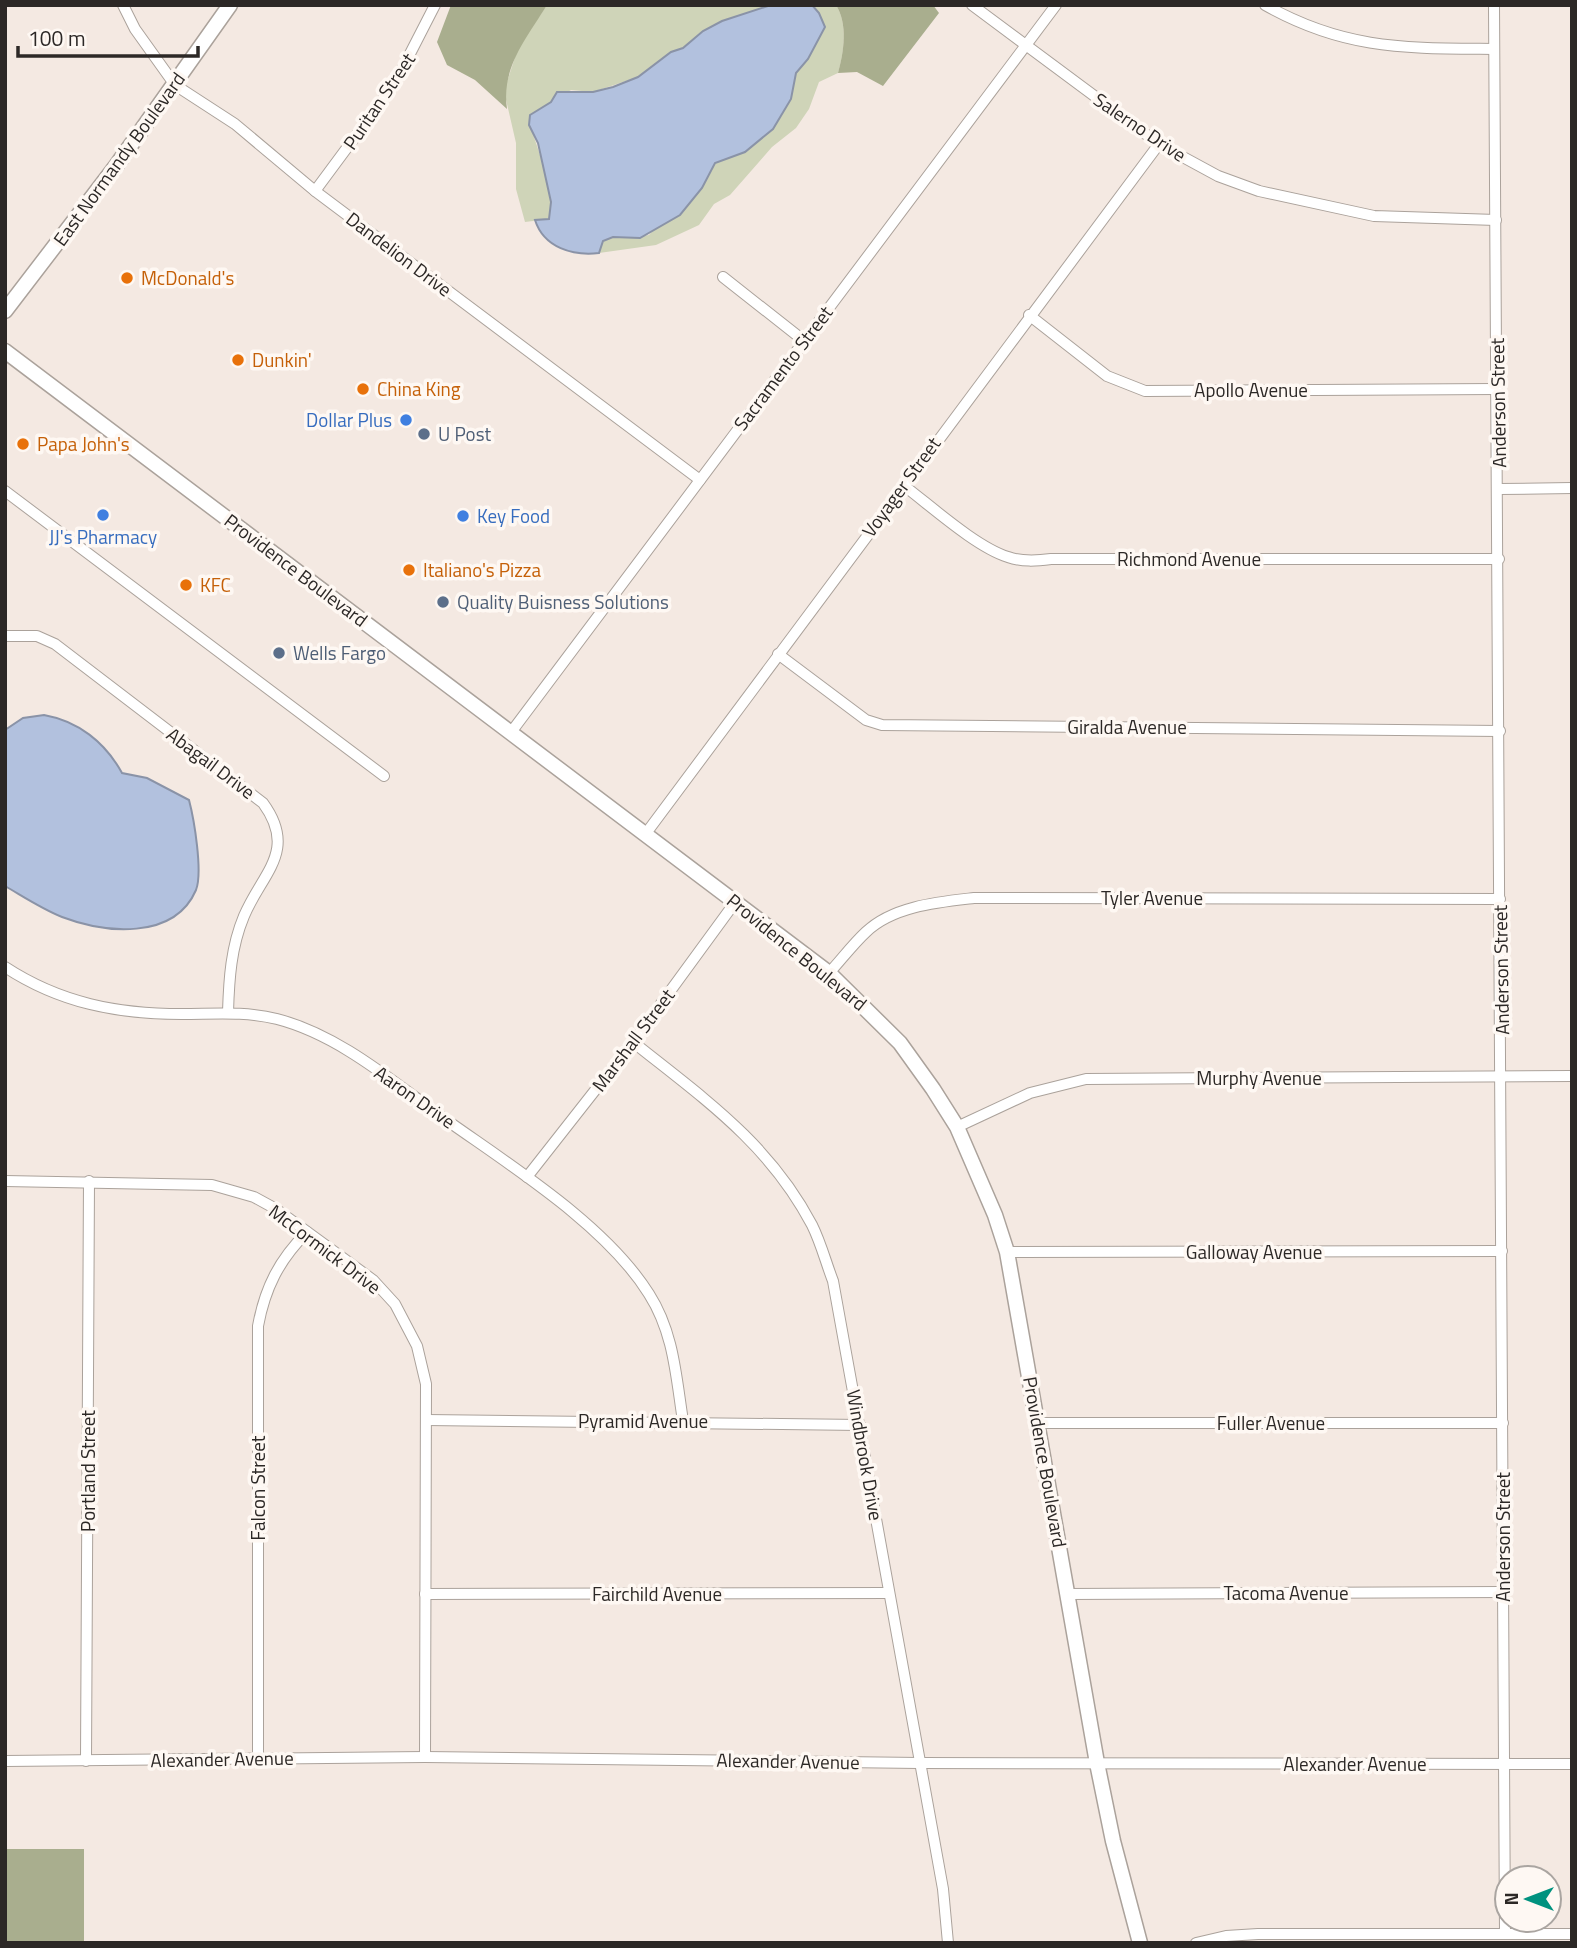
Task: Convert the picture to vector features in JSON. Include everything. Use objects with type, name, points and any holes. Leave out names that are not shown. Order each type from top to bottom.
[{"type":"main road","name":"East Normandy Boulevard","points":[[5,311],[175,85],[230,5]]},
{"type":"main road","name":"Providence Boulevard","points":[[5,351],[647,832],[830,973],[900,1043],[957,1127],[1007,1252],[1097,1763],[1113,1841],[1140,1943]]},
{"type":"street","name":"Dandelion Drive","points":[[123,5],[135,29],[175,85],[235,124],[315,191],[700,480]]},
{"type":"street","name":"Puritan Street","points":[[315,191],[395,83],[435,5]]},
{"type":"street","name":"Salerno Drive","points":[[972,5],[1158,144],[1219,176],[1259,191],[1318,206],[1374,216],[1496,220]]},
{"type":"street","name":"Sacramento Street","points":[[512,732],[1056,5]]},
{"type":"street","points":[[1265,5],[1336,37],[1382,46],[1494,49]]},
{"type":"street","name":"Anderson Street","points":[[1494,5],[1499,489],[1505,1864]]},
{"type":"street","name":"Voyager Street","points":[[647,832],[1158,144]]},
{"type":"street","points":[[723,277],[803,340]]},
{"type":"street","name":"Apollo Avenue","points":[[1029,315],[1107,376],[1145,391],[1497,389]]},
{"type":"street","name":"Richmond Avenue","points":[[903,485],[990,549],[1008,558],[1030,562],[1051,559],[1499,559]]},
{"type":"street","points":[[1499,489],[1572,488]]},
{"type":"street","points":[[5,491],[384,776]]},
{"type":"street","name":"Abagail Drive","points":[[5,636],[37,636],[55,644],[263,803],[272,816],[278,838],[277,854],[243,917],[231,957],[228,1012]]},
{"type":"street","name":"Giralda Avenue","points":[[778,654],[866,720],[882,725],[1500,731]]},
{"type":"street","name":"Tyler Avenue","points":[[830,973],[867,930],[894,915],[930,903],[974,898],[1500,899]]},
{"type":"street","name":"Marshall Street","points":[[527,1177],[633,1042],[736,901]]},
{"type":"street","name":"Aaron Drive","points":[[5,967],[58,996],[101,1008],[126,1012],[228,1012],[277,1019],[311,1031],[366,1062],[527,1177],[610,1245],[651,1297],[672,1342],[683,1421]]},
{"type":"street","name":"Windbrook Drive","points":[[633,1042],[730,1119],[753,1141],[813,1226],[833,1281],[943,1889],[948,1943]]},
{"type":"street","name":"Murphy Avenue","points":[[957,1127],[1030,1093],[1086,1079],[1572,1076]]},
{"type":"street","name":"McCormick Drive","points":[[5,1181],[212,1185],[254,1197],[373,1280],[406,1321],[417,1346],[426,1384],[425,1757]]},
{"type":"street","name":"Portland Street","points":[[86,1761],[89,1181]]},
{"type":"street","name":"Falcon Street","points":[[258,1758],[258,1326],[264,1296],[272,1276],[292,1247],[307,1232]]},
{"type":"street","name":"Galloway Avenue","points":[[1007,1252],[1502,1251]]},
{"type":"street","name":"Pyramid Avenue","points":[[426,1420],[860,1424]]},
{"type":"street","name":"Fuller Avenue","points":[[1038,1423],[1503,1423]]},
{"type":"street","name":"Tacoma Avenue","points":[[1069,1594],[1503,1592]]},
{"type":"street","name":"Fairchild Avenue","points":[[425,1594],[889,1593]]},
{"type":"street","name":"Alexander Avenue","points":[[5,1761],[425,1757],[919,1763],[1572,1764]]},
{"type":"street","points":[[1196,1943],[1226,1936],[1258,1934],[1493,1934]]},
{"type":"green space","points":[[451,5],[547,5],[511,67],[506,94],[507,109],[475,80],[447,65],[437,42]]},
{"type":"green space","points":[[547,5],[771,5],[722,21],[683,49],[671,52],[638,77],[593,92],[571,90],[539,109],[534,134],[547,177],[549,219],[525,222],[516,189],[516,143],[504,91],[518,48]]},
{"type":"green space","points":[[812,5],[836,5],[842,21],[843,47],[838,73],[819,82],[809,109],[796,128],[772,147],[730,195],[714,204],[699,225],[656,245],[599,253],[603,241],[612,237],[649,235],[656,227],[675,218],[696,196],[715,163],[745,152],[773,129],[791,99],[796,73],[813,50],[819,13]]},
{"type":"green space","points":[[836,5],[933,5],[939,13],[883,86],[857,72],[838,73],[843,29]]},
{"type":"green space","points":[[5,1849],[84,1849],[84,1943],[5,1943]]},
{"type":"water","points":[[771,5],[812,5],[825,27],[808,59],[796,73],[791,99],[773,129],[745,152],[715,163],[702,188],[680,215],[640,238],[613,237],[603,241],[599,253],[589,254],[552,244],[539,230],[535,220],[549,219],[551,202],[538,143],[529,125],[530,115],[551,102],[557,92],[593,92],[638,77],[671,52],[683,48],[703,31],[722,21]]},
{"type":"water","points":[[44,715],[68,722],[89,735],[107,752],[122,773],[147,778],[189,800],[197,845],[198,882],[186,906],[172,918],[136,929],[98,927],[55,914],[5,886],[5,730],[23,718]]},
{"type":"place","name":"McDonald's","points":[[127,278]]},
{"type":"place","name":"Dunkin'","points":[[238,360]]},
{"type":"place","name":"China King","points":[[363,389]]},
{"type":"place","name":"Dollar Plus","points":[[406,420]]},
{"type":"place","name":"U Post","points":[[424,434]]},
{"type":"place","name":"Papa John's","points":[[23,444]]},
{"type":"place","name":"JJ's Pharmacy","points":[[103,515]]},
{"type":"place","name":"Key Food","points":[[463,516]]},
{"type":"place","name":"Italiano's Pizza","points":[[409,570]]},
{"type":"place","name":"KFC","points":[[186,585]]},
{"type":"place","name":"Quality Buisness Solutions","points":[[443,602]]},
{"type":"place","name":"Wells Fargo","points":[[279,653]]}]
